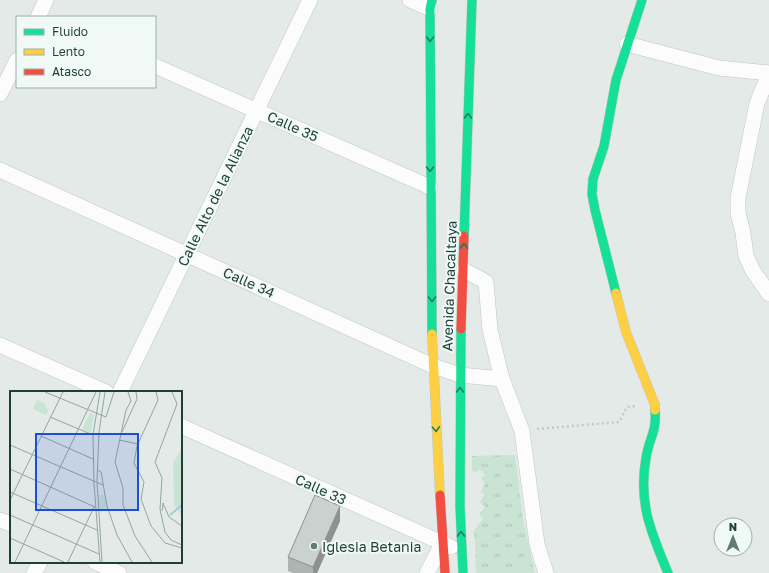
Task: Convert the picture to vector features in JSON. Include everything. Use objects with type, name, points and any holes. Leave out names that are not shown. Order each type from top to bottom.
[{"type":"street","points":[[41,16],[46,0]]},
{"type":"street","name":"Calle Alto de la Alianza","points":[[120,391],[310,0]]},
{"type":"street","points":[[410,0],[431,4],[430,187],[433,366],[442,544],[445,573]]},
{"type":"street","name":"Avenida Chacaltaya","points":[[462,573],[460,506],[460,375],[472,0]]},
{"type":"street","points":[[642,0],[616,80],[604,146],[594,179],[592,194],[626,332],[655,405],[656,420],[654,435],[646,457],[643,502],[652,534],[668,573]]},
{"type":"street","points":[[627,44],[719,68],[769,74],[757,103],[738,198],[738,213],[743,233],[746,256],[769,294]]},
{"type":"street","points":[[0,94],[16,62]]},
{"type":"street","name":"Calle 35","points":[[156,66],[430,187]]},
{"type":"street","name":"Calle 34","points":[[0,170],[433,366],[460,375],[502,379]]},
{"type":"street","points":[[464,270],[486,282],[490,330],[502,379],[522,431],[538,544],[546,573]]},
{"type":"street","points":[[0,345],[104,391]]},
{"type":"street","name":"Calle 33","points":[[182,426],[442,544],[461,550]]},
{"type":"street","points":[[427,573],[460,506]]},
{"type":"street","points":[[0,520],[10,524]]},
{"type":"street","points":[[34,573],[39,563]]},
{"type":"street","points":[[96,563],[119,573]]},
{"type":"path","points":[[522,431],[619,422],[627,407],[655,405]]},
{"type":"green space","points":[[515,455],[523,519],[535,573],[476,573],[475,539],[473,532],[483,519],[479,514],[485,507],[480,502],[484,495],[481,491],[485,484],[481,478],[485,475],[480,469],[476,472],[472,471],[472,456]]},
{"type":"building","name":"Iglesia Betania","points":[[315,495],[340,506],[313,567],[288,557]]},
{"type":"traffic: fast","points":[[432,0],[430,9],[432,334]]},
{"type":"traffic: fast","points":[[464,236],[472,0]]},
{"type":"traffic: fast","points":[[616,293],[595,210],[592,194],[593,179],[604,146],[616,80],[642,0]]},
{"type":"traffic: fast","points":[[461,329],[460,506],[463,573]]},
{"type":"traffic: fast","points":[[655,410],[654,430],[646,458],[644,474],[645,503],[651,530],[668,573]]},
{"type":"traffic: slow","points":[[616,293],[626,332],[655,405],[655,410]]},
{"type":"traffic: slow","points":[[432,334],[440,495]]},
{"type":"traffic: jam","points":[[461,329],[464,236]]},
{"type":"traffic: jam","points":[[440,495],[445,573]]},
{"type":"place","name":"Iglesia Betania","points":[[314,546]]}]
